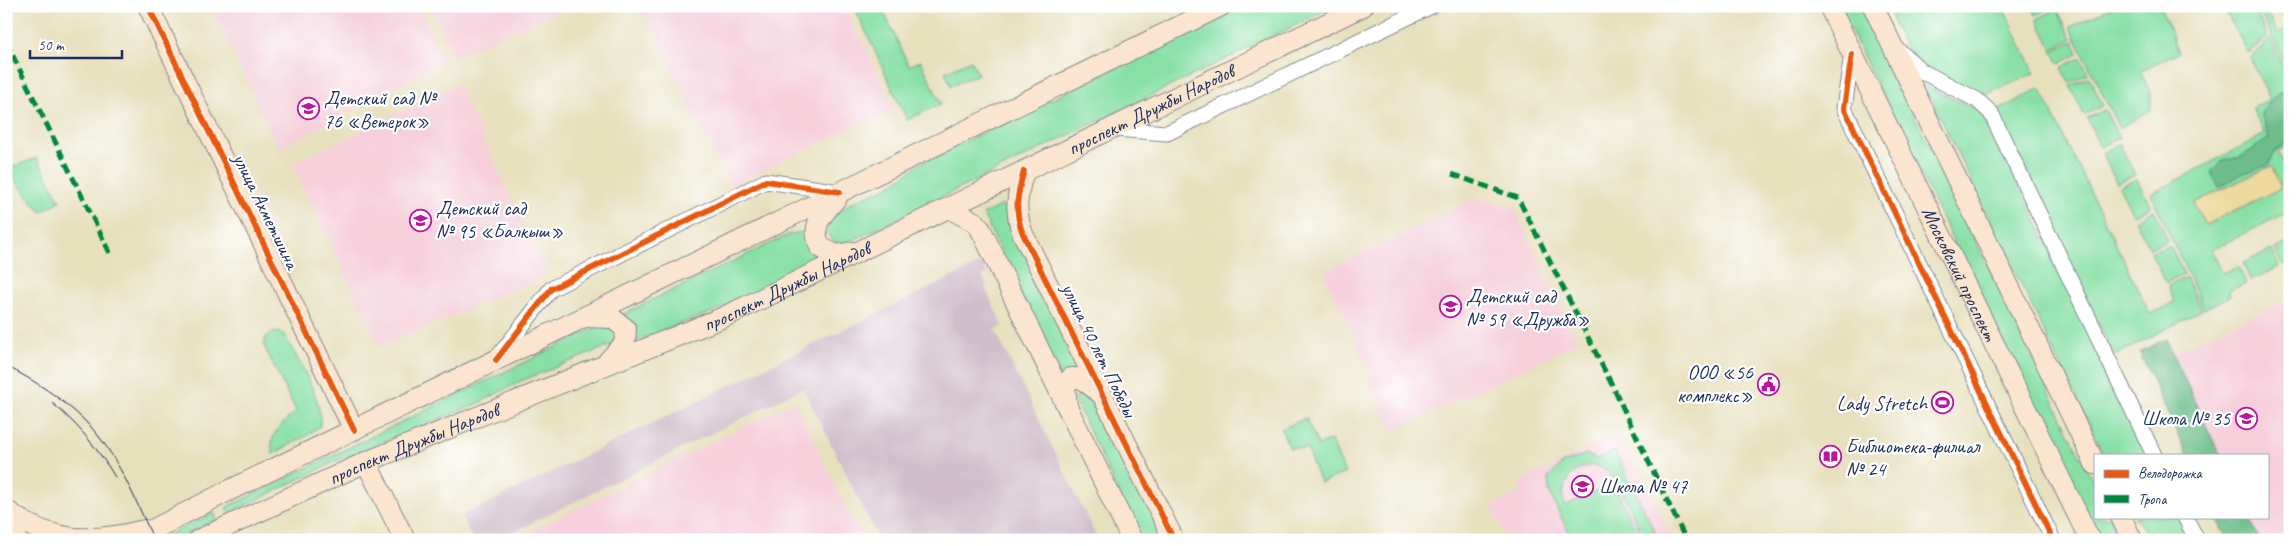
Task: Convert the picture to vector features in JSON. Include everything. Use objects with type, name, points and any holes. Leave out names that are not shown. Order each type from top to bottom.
[{"type":"main road","name":"улица Ахметшина","points":[[148,6],[354,430]]},
{"type":"main road","name":"проспект Дружбы Народов","points":[[162,526],[226,492],[1220,6]]},
{"type":"main road","name":"проспект Дружбы Народов","points":[[198,540],[366,462],[724,317],[1114,129],[1363,6]]},
{"type":"main road","name":"Московский проспект","points":[[1828,6],[2090,540]]},
{"type":"main road","name":"Московский проспект","points":[[1873,6],[2094,462]]},
{"type":"main road","name":"улица 40 лет Победы","points":[[1024,171],[1017,193],[1017,220],[1174,540]]},
{"type":"main road","points":[[840,192],[818,221],[815,235],[820,247],[836,255],[861,251]]},
{"type":"main road","points":[[949,208],[976,223],[980,230],[1132,540]]},
{"type":"main road","points":[[585,317],[612,318],[626,329],[625,343],[607,363]]},
{"type":"main road","points":[[1068,410],[1065,386],[1071,378],[1082,378],[1104,395]]},
{"type":"main road","points":[[366,462],[405,540]]},
{"type":"main road","points":[[226,492],[220,507],[221,514],[225,518],[239,521]]},
{"type":"main road","points":[[6,510],[44,532],[73,539],[119,537],[162,526]]},
{"type":"main road","points":[[2121,518],[2132,540]]},
{"type":"main road","points":[[133,540],[162,526]]},
{"type":"main road","points":[[6,528],[17,540]]},
{"type":"street","points":[[1114,129],[1167,133],[1431,6]]},
{"type":"street","points":[[1891,43],[1923,72],[1977,100],[1990,113],[2154,454]]},
{"type":"street","points":[[1852,54],[1844,108],[2053,540]]},
{"type":"street","points":[[496,360],[551,289],[766,181],[840,192]]},
{"type":"street","points":[[2186,518],[2197,540]]},
{"type":"shaded area","name":"Детский сад № 76 «Ветерок»","points":[[210,6],[419,6],[445,61],[279,149]]},
{"type":"shaded area","points":[[431,6],[571,6],[454,57]]},
{"type":"shaded area","points":[[641,6],[845,6],[894,108],[730,186]]},
{"type":"shaded area","name":"Детский сад № 95 «Балкыш»","points":[[458,84],[547,275],[380,347],[292,164]]},
{"type":"shaded area","name":"Детский сад № 59 «Дружба»","points":[[1477,198],[1514,208],[1578,342],[1392,432],[1369,380],[1373,377],[1323,272]]},
{"type":"shaded area","points":[[981,263],[987,274],[982,276],[987,287],[985,288],[1003,326],[995,330],[1098,540],[879,540],[803,388],[497,540],[473,540],[461,516]]},
{"type":"shaded area","name":"Школа № 35","points":[[2290,298],[2290,540],[2261,540],[2250,518],[2268,518],[2268,454],[2220,454],[2171,354]]},
{"type":"shaded area","points":[[795,402],[862,540],[512,540]]},
{"type":"shaded area","name":"Школа № 47","points":[[1615,435],[1622,450],[1627,448],[1673,540],[1507,540],[1491,506],[1522,491],[1518,482]]},
{"type":"green space","points":[[854,6],[881,6],[909,66],[921,61],[941,104],[907,120]]},
{"type":"green space","points":[[1243,6],[1335,6],[845,244],[834,242],[831,239],[827,229],[830,220],[837,212],[892,184],[917,165]]},
{"type":"green space","points":[[1839,6],[1861,6],[2094,484],[2094,518],[2110,518],[2121,540],[2098,540]]},
{"type":"green space","points":[[1887,6],[2002,6],[2035,73],[1985,95],[1966,91],[1934,73],[1909,52]]},
{"type":"green space","points":[[2031,6],[2054,6],[2036,15]]},
{"type":"green space","points":[[2115,6],[2160,6],[2179,52],[2140,71],[2151,93],[2151,110],[2119,128],[2070,27]]},
{"type":"green space","points":[[2223,6],[2253,6],[2268,37],[2248,53]]},
{"type":"green space","points":[[2257,6],[2277,6],[2266,12],[2277,33],[2288,29],[2290,57],[2283,60]]},
{"type":"green space","points":[[2057,9],[2072,39],[2052,49],[2037,19]]},
{"type":"green space","points":[[2270,39],[2290,81],[2290,145],[2278,151],[2282,161],[2290,158],[2290,211],[2211,250],[2223,273],[2238,266],[2246,283],[2229,291],[2230,296],[2204,309],[2151,194],[2265,134],[2252,108],[2270,99],[2250,58]],"holes":[[[2270,166],[2281,188],[2205,225],[2194,203]]]},
{"type":"green space","points":[[2074,41],[2078,54],[2059,64],[2052,51]]},
{"type":"green space","points":[[2081,59],[2088,74],[2069,83],[2061,68]]},
{"type":"green space","points":[[971,60],[978,74],[951,86],[945,72]]},
{"type":"green space","points":[[2089,77],[2103,106],[2084,115],[2070,86]]},
{"type":"green space","points":[[1925,86],[1983,112],[2151,454],[2104,454]]},
{"type":"green space","points":[[2040,88],[2150,314],[2175,302],[2168,286],[2186,277],[2202,310],[2116,355],[2110,348],[1997,111]]},
{"type":"green space","points":[[2284,89],[2290,101],[2290,141],[2276,150],[2267,165],[2242,174],[2219,188],[2211,172],[2224,160],[2241,157],[2269,138],[2261,113],[2273,98]]},
{"type":"green space","points":[[2105,110],[2119,138],[2100,147],[2087,118]]},
{"type":"green space","points":[[2120,144],[2135,175],[2117,183],[2102,153]]},
{"type":"green space","points":[[37,158],[60,201],[41,212],[6,169]]},
{"type":"green space","points":[[2137,179],[2151,207],[2133,215],[2119,187]]},
{"type":"green space","points":[[1002,205],[1072,346],[1079,372],[1062,382],[983,214]]},
{"type":"green space","points":[[2154,210],[2168,240],[2150,249],[2135,220]]},
{"type":"green space","points":[[811,230],[827,260],[720,309],[636,341],[634,323],[623,314],[788,235]]},
{"type":"green space","points":[[2290,242],[2290,262],[2283,265],[2275,249]]},
{"type":"green space","points":[[2170,245],[2184,274],[2166,283],[2151,253]]},
{"type":"green space","points":[[2272,250],[2279,267],[2250,280],[2243,263]]},
{"type":"green space","points":[[603,324],[617,332],[616,343],[521,381],[477,404],[341,459],[230,513],[227,511],[227,507]]},
{"type":"green space","points":[[272,332],[282,333],[286,338],[314,392],[320,415],[320,426],[308,435],[273,454],[272,440],[274,435],[281,425],[296,411],[264,346],[266,337]]},
{"type":"green space","points":[[2166,339],[2220,454],[2187,454],[2139,352]]},
{"type":"green space","points":[[1081,393],[1091,395],[1133,481],[1148,501],[1168,540],[1141,540],[1074,399]]},
{"type":"green space","points":[[1306,418],[1318,445],[1331,440],[1345,473],[1320,483],[1307,449],[1290,448],[1281,429]]},
{"type":"green space","points":[[1615,451],[1659,540],[1644,540],[1625,496],[1615,480],[1602,468],[1593,466],[1584,467],[1576,471],[1570,478],[1565,486],[1563,496],[1565,506],[1613,483],[1641,540],[1572,540],[1549,492],[1548,478],[1563,463],[1586,454],[1596,459]]},
{"type":"green space","points":[[214,513],[217,519],[173,540],[157,540]]},
{"type":"green space","points":[[2135,518],[2181,518],[2192,540],[2153,540]]},
{"type":"green space","points":[[2216,518],[2249,518],[2260,540],[2227,540]]},
{"type":"sand","points":[[2271,166],[2281,188],[2205,225],[2194,203]]},
{"type":"tram line","points":[[6,366],[27,377],[58,398],[96,433],[116,462],[154,540]]},
{"type":"tram line","points":[[52,403],[87,437],[115,477]]},
{"type":"marked path","points":[[6,42],[110,253]]},
{"type":"marked path","points":[[1452,174],[1518,198],[1613,387],[1686,540]]},
{"type":"cycle path","points":[[148,6],[354,430]]},
{"type":"cycle path","points":[[1852,54],[1844,108],[2053,540]]},
{"type":"cycle path","points":[[1024,171],[1018,202],[1018,218],[1023,234],[1174,540]]},
{"type":"cycle path","points":[[496,360],[551,289],[766,181],[840,192]]},
{"type":"place","name":"Детский сад № 76 «Ветерок»","points":[[308,109]]},
{"type":"place","name":"Детский сад № 95 «Балкыш»","points":[[420,220]]},
{"type":"place","name":"Детский сад № 59 «Дружба»","points":[[1450,307]]},
{"type":"place","name":"ООО «56 комплекс»","points":[[1769,384]]},
{"type":"place","name":"Lady Stretch","points":[[1943,403]]},
{"type":"place","name":"Школа № 35","points":[[2246,418]]},
{"type":"place","name":"Библиотека-филиал № 24","points":[[1830,457]]},
{"type":"place","name":"Школа № 47","points":[[1583,486]]}]
